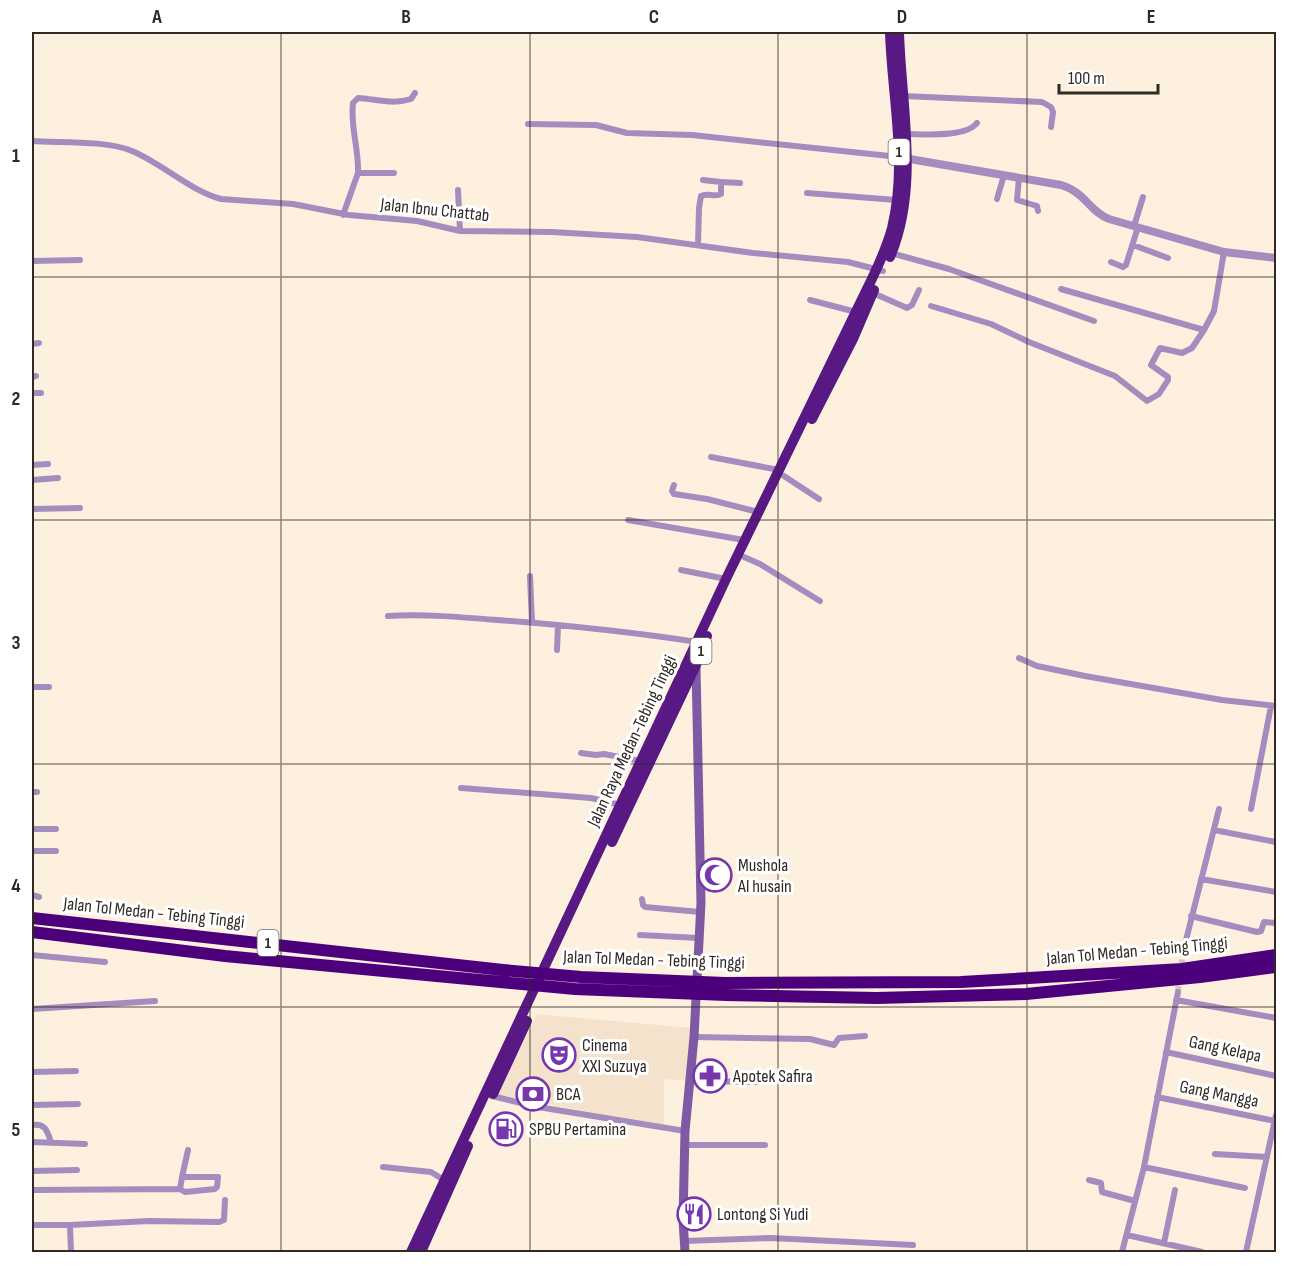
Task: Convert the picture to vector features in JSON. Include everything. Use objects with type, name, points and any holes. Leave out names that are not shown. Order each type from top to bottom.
[{"type":"highway","name":"Jalan Raya Medan-Tebing Tinggi","points":[[411,1252],[641,761],[744,557],[856,312],[891,253],[905,200],[890,32]]},
{"type":"highway","name":"Jalan Raya Medan-Tebing Tinggi","points":[[421,1252],[554,959],[690,689],[692,663],[697,642],[744,540],[853,339],[873,293],[892,226],[906,134],[898,32]]},
{"type":"highway","name":"Jalan Tol Medan - Tebing Tinggi","points":[[32,918],[501,976]]},
{"type":"highway","name":"Jalan Tol Medan - Tebing Tinggi","points":[[32,932],[225,956],[501,976],[581,976],[683,981],[726,989],[961,982],[1182,969],[1276,955]]},
{"type":"highway","name":"1","points":[[501,976],[575,989],[685,994],[726,989],[877,998],[1026,994],[1200,978],[1276,967]]},
{"type":"main road","points":[[686,1252],[683,1220],[685,1131],[694,1037],[701,848],[690,689]]},
{"type":"street","points":[[343,214],[358,173],[352,115],[353,103],[358,99],[390,103],[404,101],[411,99],[415,93]]},
{"type":"street","points":[[902,96],[1042,102],[1051,107],[1052,127]]},
{"type":"street","points":[[906,134],[954,133],[970,129],[977,123]]},
{"type":"street","points":[[528,124],[597,125],[627,133],[692,135],[903,158],[1004,175],[1068,187],[1080,194],[1104,217],[1224,252],[1276,258]]},
{"type":"street","name":"Jalan Ibnu Chattab","points":[[32,141],[116,146],[133,151],[214,197],[230,201],[293,204],[343,214],[417,221],[460,231],[552,232],[637,237],[753,253],[848,262],[880,270]]},
{"type":"street","points":[[358,173],[394,173]]},
{"type":"street","points":[[997,199],[1004,175]]},
{"type":"street","points":[[1019,178],[1017,200],[1036,205],[1038,211]]},
{"type":"street","points":[[703,180],[740,183]]},
{"type":"street","points":[[698,244],[701,196],[722,194],[721,182]]},
{"type":"street","points":[[458,190],[460,231]]},
{"type":"street","points":[[807,193],[896,200]]},
{"type":"street","points":[[1111,262],[1125,266],[1133,245],[1143,197]]},
{"type":"street","points":[[448,229],[450,224],[459,218]]},
{"type":"street","points":[[1133,245],[1168,258]]},
{"type":"street","points":[[931,306],[991,324],[1029,342],[1115,376],[1147,401],[1159,394],[1168,380],[1150,364],[1161,347],[1182,353],[1192,348],[1214,311],[1224,252]]},
{"type":"street","points":[[891,253],[949,269],[1094,321]]},
{"type":"street","points":[[32,261],[80,260]]},
{"type":"street","points":[[1061,289],[1204,330]]},
{"type":"street","points":[[873,293],[907,308],[915,300],[919,290]]},
{"type":"street","points":[[810,300],[856,312]]},
{"type":"street","points":[[32,344],[39,343]]},
{"type":"street","points":[[32,393],[41,393]]},
{"type":"street","points":[[711,457],[781,473],[819,499]]},
{"type":"street","points":[[32,465],[48,464]]},
{"type":"street","points":[[32,480],[58,478]]},
{"type":"street","points":[[674,485],[672,491],[674,494],[707,499],[758,512]]},
{"type":"street","points":[[32,509],[80,508]]},
{"type":"street","points":[[628,520],[744,540]]},
{"type":"street","points":[[744,557],[760,564],[820,602]]},
{"type":"street","points":[[681,570],[726,579]]},
{"type":"street","points":[[530,576],[532,622]]},
{"type":"street","points":[[388,616],[441,616],[532,622],[617,630],[697,642]]},
{"type":"street","points":[[557,650],[558,625]]},
{"type":"street","points":[[1019,658],[1037,666],[1085,676],[1222,700],[1274,706],[1251,809]]},
{"type":"street","points":[[32,687],[49,687]]},
{"type":"street","points":[[581,753],[604,754],[641,761]]},
{"type":"street","points":[[461,788],[591,798],[621,805]]},
{"type":"street","points":[[1183,952],[1219,809]]},
{"type":"street","points":[[32,829],[56,829]]},
{"type":"street","points":[[1214,830],[1276,842]]},
{"type":"street","points":[[32,851],[56,851]]},
{"type":"street","points":[[1201,879],[1276,892]]},
{"type":"street","points":[[32,895],[39,897]]},
{"type":"street","points":[[642,899],[645,907],[700,912]]},
{"type":"street","points":[[1191,916],[1257,932],[1261,931],[1264,922],[1276,923]]},
{"type":"street","points":[[640,935],[698,938]]},
{"type":"street","points":[[32,954],[105,962]]},
{"type":"street","points":[[1122,1252],[1144,1167],[1178,992]]},
{"type":"street","points":[[1176,1000],[1276,1018]]},
{"type":"street","points":[[32,1009],[155,1001]]},
{"type":"street","points":[[694,1037],[810,1039],[834,1045],[842,1037],[865,1036]]},
{"type":"street","name":"Gang Kelapa","points":[[1166,1052],[1276,1076]]},
{"type":"street","points":[[32,1072],[76,1071]]},
{"type":"street","points":[[690,1081],[759,1082]]},
{"type":"street","points":[[492,1096],[538,1107],[685,1131]]},
{"type":"street","name":"Gang Mangga","points":[[1157,1097],[1276,1118]]},
{"type":"street","points":[[32,1105],[78,1104]]},
{"type":"street","points":[[1246,1252],[1276,1118]]},
{"type":"street","points":[[32,1125],[39,1124],[45,1127],[51,1142]]},
{"type":"street","points":[[32,1142],[85,1144]]},
{"type":"street","points":[[685,1145],[765,1145]]},
{"type":"street","points":[[180,1190],[188,1150]]},
{"type":"street","points":[[1215,1154],[1267,1157]]},
{"type":"street","points":[[383,1167],[431,1172],[444,1180]]},
{"type":"street","points":[[1144,1167],[1245,1188]]},
{"type":"street","points":[[32,1172],[77,1170]]},
{"type":"street","points":[[32,1190],[180,1190],[185,1192],[217,1187],[217,1177],[182,1177]]},
{"type":"street","points":[[1089,1180],[1101,1183],[1102,1192],[1135,1201]]},
{"type":"street","points":[[1164,1243],[1175,1190]]},
{"type":"street","points":[[32,1225],[149,1221],[219,1222],[224,1220],[225,1200]]},
{"type":"street","points":[[70,1225],[71,1252]]},
{"type":"street","points":[[1127,1235],[1202,1252]]},
{"type":"street","points":[[684,1241],[771,1238],[913,1245]]},
{"type":"shaded area","points":[[537,1014],[692,1028],[687,1081],[664,1079],[664,1126],[498,1095]]},
{"type":"tunnel","points":[[1178,992],[1183,952]]},
{"type":"place","name":"Mushola Al husain","points":[[715,875]]},
{"type":"place","name":"Cinema XXI Suzuya","points":[[559,1055]]},
{"type":"place","name":"Apotek Safira","points":[[710,1076]]},
{"type":"place","name":"BCA","points":[[533,1094]]},
{"type":"place","name":"SPBU Pertamina","points":[[506,1129]]},
{"type":"place","name":"Lontong Si Yudi","points":[[694,1214]]}]
